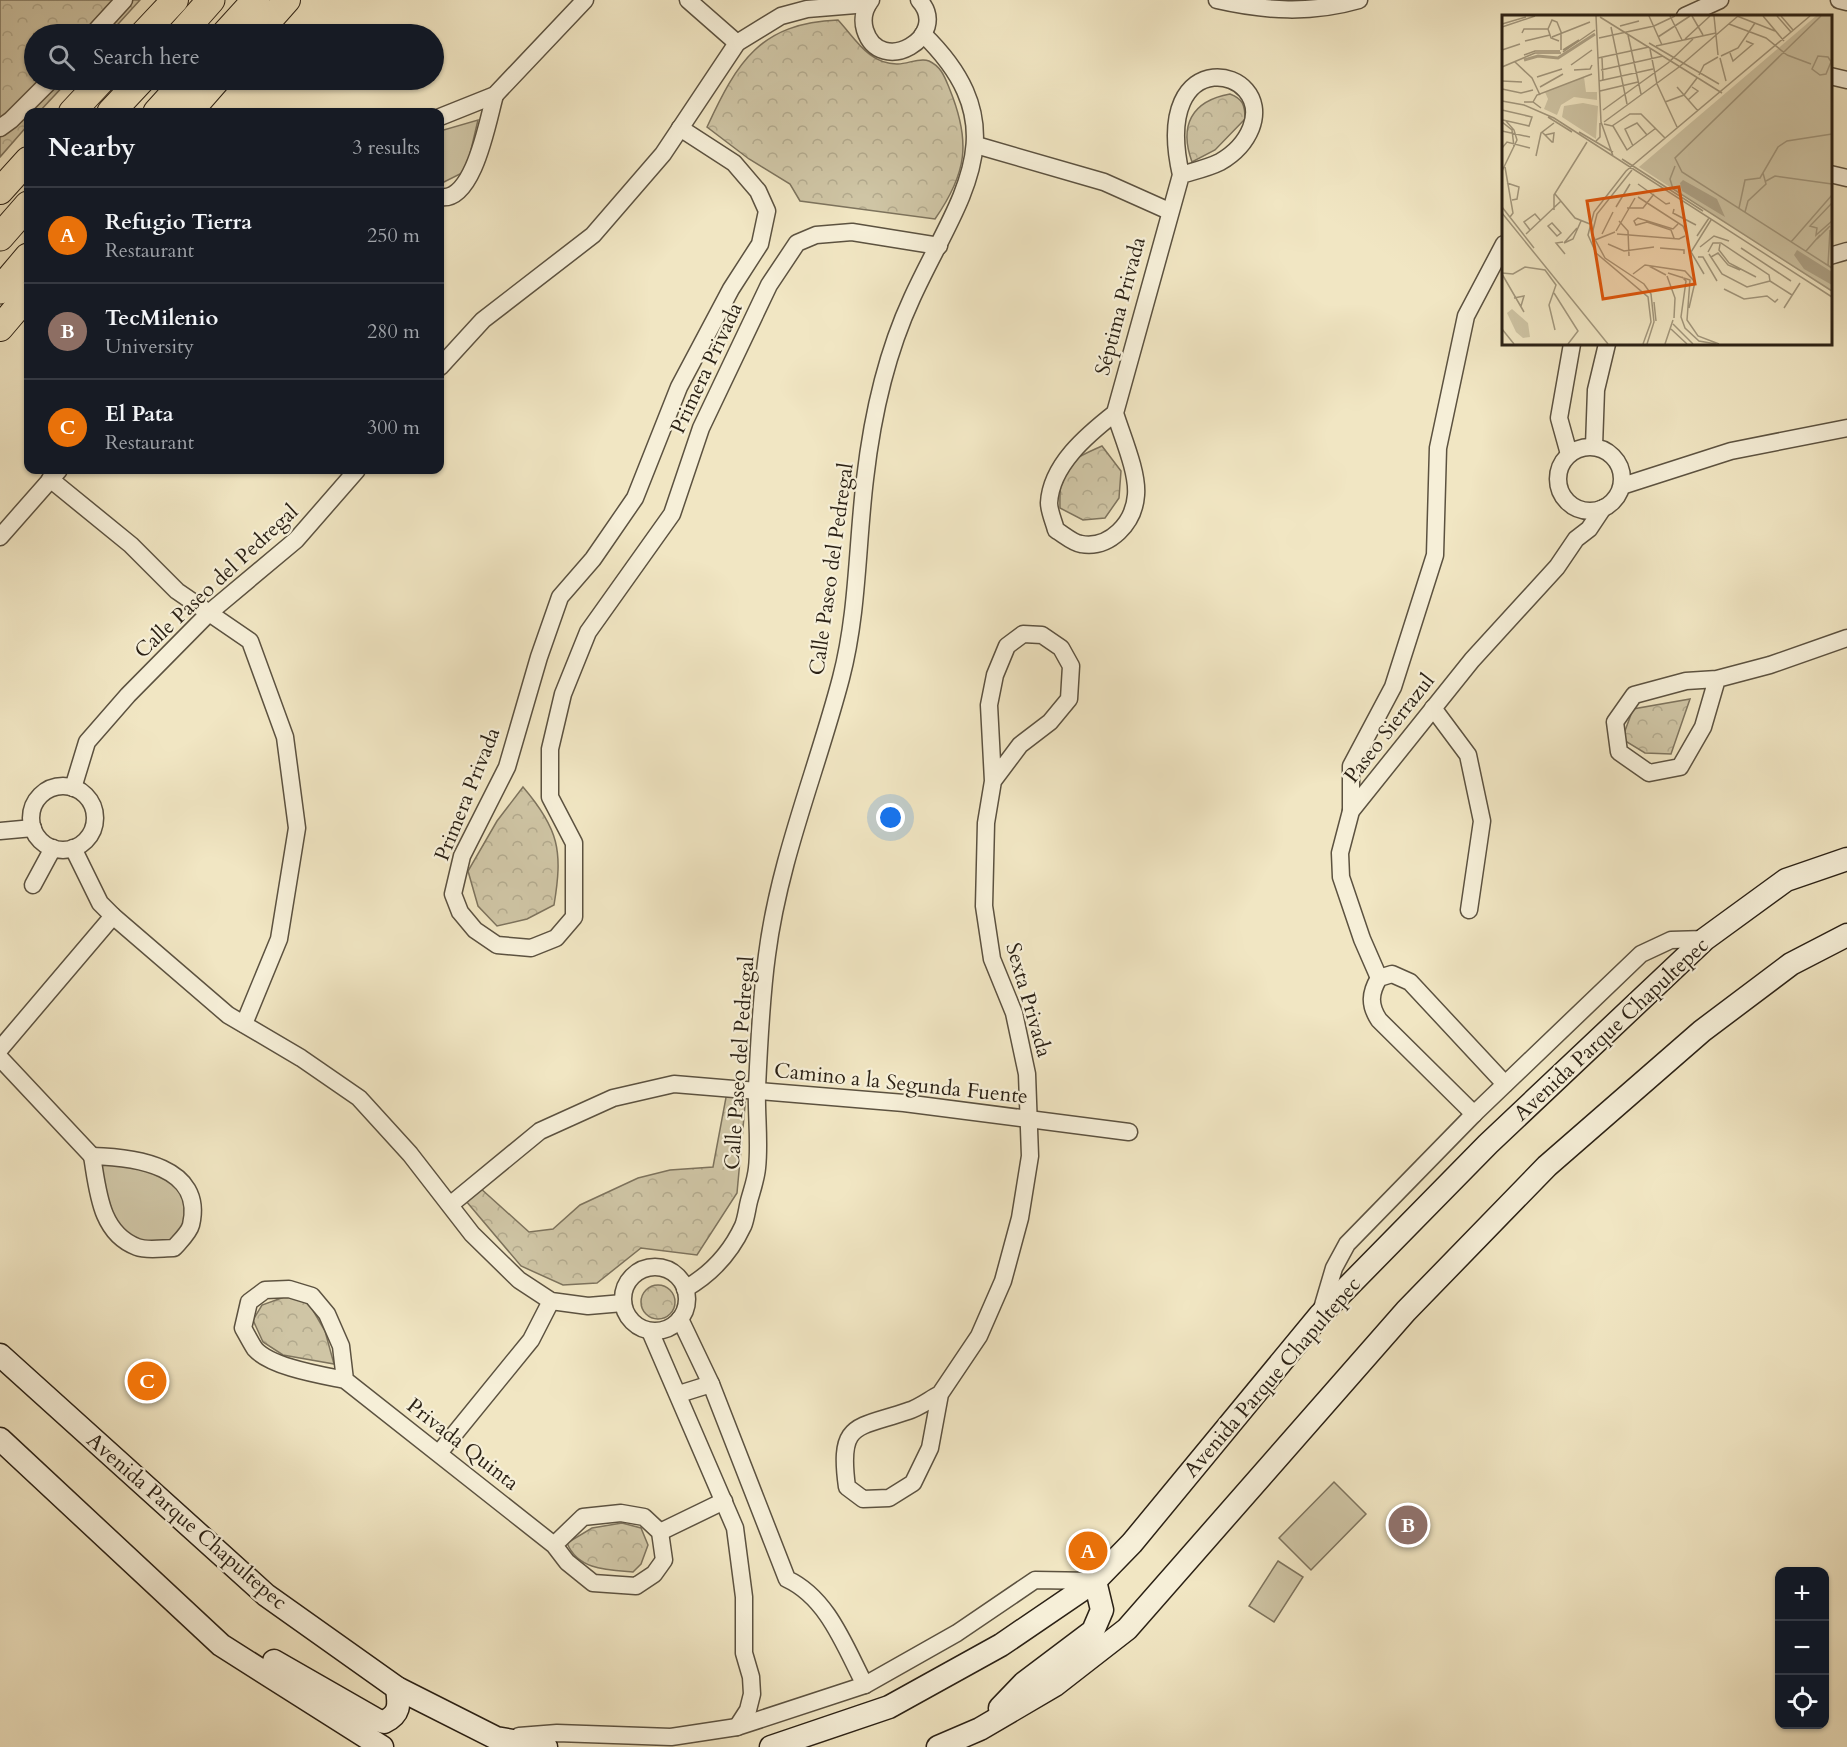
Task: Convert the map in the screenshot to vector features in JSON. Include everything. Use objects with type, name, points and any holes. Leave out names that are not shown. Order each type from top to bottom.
[{"type":"highway","points":[[190,24],[211,0]]},
{"type":"highway","points":[[234,24],[256,0]]},
{"type":"highway","points":[[115,108],[132,90]]},
{"type":"highway","points":[[161,108],[177,90]]},
{"type":"highway","points":[[0,237],[24,210]]},
{"type":"highway","points":[[0,290],[24,263]]},
{"type":"main road","points":[[152,24],[175,0]]},
{"type":"main road","points":[[266,24],[287,0]]},
{"type":"main road","points":[[76,108],[93,90]]},
{"type":"main road","points":[[193,108],[209,90]]},
{"type":"main road","points":[[0,191],[24,164]]},
{"type":"main road","points":[[0,328],[24,300]]},
{"type":"main road","name":"Avenida Parque Chapultepec","points":[[771,1747],[889,1707],[1001,1645],[1095,1581],[1132,1543],[1320,1315],[1488,1144],[1706,939],[1786,880],[1847,859]]},
{"type":"main road","points":[[938,1747],[980,1729],[1055,1685],[1127,1629],[1406,1311],[1547,1166],[1702,1031],[1791,964],[1847,935]]},
{"type":"main road","name":"Avenida Parque Chapultepec","points":[[0,1355],[266,1595],[397,1688],[496,1738],[546,1747]]},
{"type":"main road","points":[[0,1439],[221,1645],[382,1747]]},
{"type":"main road","points":[[980,1729],[1024,1683],[1094,1631],[1102,1610],[1095,1581]]},
{"type":"main road","points":[[221,1645],[266,1657],[376,1720],[384,1722],[397,1712],[399,1705],[397,1688]]},
{"type":"street","points":[[102,24],[124,0]]},
{"type":"street","points":[[444,115],[495,95],[585,0]]},
{"type":"street","points":[[688,0],[737,43]]},
{"type":"street","points":[[444,364],[483,320],[593,235],[663,154],[737,43],[782,16],[807,9],[869,2],[864,14],[866,34],[879,48],[889,52],[909,49],[923,34],[926,13],[919,0]]},
{"type":"street","points":[[1226,1],[1259,9],[1293,11],[1323,8],[1359,0]]},
{"type":"street","points":[[1686,15],[1720,0]]},
{"type":"street","points":[[1839,0],[1847,2]]},
{"type":"street","name":"Calle Paseo del Pedregal","points":[[685,1289],[712,1273],[743,1225],[757,1167],[757,1089],[767,954],[783,873],[842,674],[859,569],[865,477],[885,372],[911,300],[969,181],[976,145],[972,115],[965,90],[947,57],[923,34]]},
{"type":"street","points":[[1832,76],[1847,80]]},
{"type":"street","name":"Séptima Privada","points":[[1115,413],[1169,211],[1181,175],[1176,144],[1177,114],[1181,100],[1191,87],[1205,78],[1215,77],[1237,83],[1245,90],[1253,106],[1253,120],[1247,136],[1235,152],[1219,162],[1181,175]]},
{"type":"street","points":[[0,128],[12,120],[41,90]]},
{"type":"street","points":[[444,198],[459,190],[473,171],[495,95]]},
{"type":"street","name":"Primera Privada","points":[[680,128],[734,163],[758,191],[766,211],[760,244],[731,289],[679,387],[635,498],[593,559],[560,597],[539,657],[507,767],[462,856],[453,894],[460,912],[475,930],[497,945],[531,948],[556,938],[574,917],[574,843],[550,797],[550,749],[563,694],[588,632],[672,514],[701,428],[769,285],[797,243],[816,235],[852,232],[939,246]]},
{"type":"street","points":[[976,145],[1104,182],[1169,211]]},
{"type":"street","points":[[1832,174],[1847,178]]},
{"type":"street","points":[[1352,811],[1351,766],[1393,687],[1435,555],[1438,448],[1466,316],[1502,245]]},
{"type":"street","points":[[1832,256],[1847,252]]},
{"type":"street","points":[[1569,454],[1559,418],[1572,345]]},
{"type":"street","points":[[1594,446],[1596,390],[1607,345]]},
{"type":"street","points":[[1115,413],[1129,460],[1136,495],[1127,524],[1106,542],[1080,544],[1056,530],[1049,504],[1052,492],[1060,468],[1093,431],[1115,413]]},
{"type":"street","points":[[1622,486],[1731,451],[1847,428]]},
{"type":"street","points":[[1594,446],[1611,453],[1621,468],[1622,486],[1613,501],[1603,508],[1588,512],[1575,508],[1559,486],[1560,469],[1569,454],[1580,447],[1594,446]]},
{"type":"street","points":[[0,537],[55,474],[131,544],[177,591],[250,641],[285,737],[297,828],[279,939],[244,1024]]},
{"type":"street","name":"Calle Paseo del Pedregal","points":[[74,788],[87,742],[128,696],[210,612],[296,540],[354,474]]},
{"type":"street","points":[[1575,508],[1572,526],[1576,539]]},
{"type":"street","name":"Paseo Sierrazul","points":[[1379,978],[1362,939],[1341,877],[1340,853],[1352,811],[1472,660],[1557,567],[1576,539],[1589,529],[1603,508]]},
{"type":"street","name":"Sexta Privada","points":[[940,1394],[909,1411],[868,1422],[850,1435],[843,1456],[847,1486],[863,1498],[889,1498],[913,1483],[930,1448],[940,1394],[979,1336],[1003,1281],[1020,1218],[1030,1156],[1027,1074],[1014,1013],[992,959],[984,906],[986,823],[993,781],[989,705],[995,675],[1007,646],[1023,634],[1042,634],[1061,648],[1071,666],[1069,699],[1050,722],[1020,745],[993,781]]},
{"type":"street","points":[[1717,679],[1703,727],[1680,767],[1649,773],[1619,752],[1615,722],[1634,695],[1686,681],[1717,679],[1770,665],[1847,638]]},
{"type":"street","points":[[1433,708],[1468,755],[1482,821],[1469,910]]},
{"type":"street","points":[[64,786],[74,788],[89,800],[95,818],[89,837],[73,848],[53,848],[44,844],[33,828],[33,808],[45,792],[64,786]]},
{"type":"street","points":[[0,831],[33,828]]},
{"type":"street","points":[[33,885],[53,848]]},
{"type":"street","points":[[73,848],[100,903],[113,916],[228,1015],[302,1058],[359,1098],[410,1154],[472,1234],[519,1280],[551,1301],[588,1306],[623,1303]]},
{"type":"street","points":[[0,1049],[113,916]]},
{"type":"street","points":[[1320,1315],[1334,1268],[1347,1244],[1474,1114],[1641,954],[1671,940],[1706,939]]},
{"type":"street","points":[[1474,1114],[1379,1020],[1371,1003],[1371,994],[1379,978],[1392,974],[1405,977],[1505,1084]]},
{"type":"street","points":[[0,1058],[92,1156],[102,1210],[114,1234],[138,1248],[174,1248],[190,1227],[192,1198],[178,1177],[153,1165],[123,1157],[92,1156]]},
{"type":"street","name":"Camino a la Segunda Fuente","points":[[450,1205],[540,1131],[613,1098],[674,1084],[757,1089],[904,1103],[1129,1132]]},
{"type":"street","points":[[648,1269],[668,1270],[679,1278],[685,1289],[687,1299],[680,1319],[661,1331],[650,1331],[632,1322],[623,1303],[625,1290],[631,1278],[648,1269]]},
{"type":"street","name":"Privada Quinta","points":[[345,1380],[341,1346],[327,1314],[312,1296],[289,1289],[265,1290],[249,1302],[243,1328],[256,1350],[309,1372],[345,1380],[554,1545],[567,1562],[593,1583],[636,1586],[654,1574],[664,1560],[660,1532]]},
{"type":"street","points":[[439,1453],[531,1340],[551,1301]]},
{"type":"street","points":[[680,1319],[711,1383],[761,1517],[787,1579],[809,1592],[827,1613],[865,1685]]},
{"type":"street","points":[[650,1331],[735,1528],[744,1597],[744,1653],[751,1677],[752,1694],[748,1710],[736,1727]]},
{"type":"street","points":[[679,1394],[711,1383]]},
{"type":"street","points":[[554,1545],[583,1517],[621,1513],[645,1517],[660,1532],[724,1501]]},
{"type":"street","points":[[735,1528],[761,1517]]},
{"type":"street","points":[[496,1738],[557,1733],[671,1737],[736,1727],[865,1685],[957,1634],[1035,1580],[1095,1581]]},
{"type":"green space","points":[[0,0],[140,0],[118,24],[24,24],[24,90],[60,90],[43,108],[24,108],[24,130],[0,157]]},
{"type":"green space","points":[[838,20],[864,49],[879,60],[898,64],[918,60],[929,61],[937,66],[945,77],[961,126],[962,157],[954,187],[935,219],[800,201],[790,184],[749,159],[707,127],[729,83],[754,50],[770,38],[789,29],[811,23]]},
{"type":"green space","points":[[1230,94],[1242,103],[1245,119],[1215,150],[1192,162],[1187,137],[1192,117],[1197,109],[1206,103]]},
{"type":"green space","points":[[478,120],[466,171],[444,182],[444,130]]},
{"type":"green space","points":[[1102,446],[1121,471],[1119,498],[1105,518],[1083,520],[1060,508],[1063,475],[1072,462]]},
{"type":"green space","points":[[1690,699],[1671,754],[1645,753],[1622,739],[1633,709]]},
{"type":"green space","points":[[523,787],[544,816],[555,842],[558,870],[554,905],[527,919],[497,926],[478,906],[468,871],[497,821]]},
{"type":"green space","points":[[727,1092],[746,1095],[737,1193],[697,1255],[641,1248],[597,1283],[563,1285],[521,1266],[466,1201],[479,1187],[529,1232],[553,1229],[580,1205],[638,1178],[670,1170],[713,1167]]},
{"type":"green space","points":[[96,1158],[176,1179],[182,1189],[188,1212],[183,1227],[170,1243],[142,1247],[119,1234]]},
{"type":"green space","points":[[658,1285],[670,1290],[675,1302],[670,1314],[658,1319],[646,1314],[641,1302],[646,1290]]},
{"type":"green space","points":[[287,1296],[307,1300],[325,1331],[334,1364],[283,1355],[263,1342],[253,1320],[262,1305]]},
{"type":"green space","points":[[1334,1482],[1366,1514],[1311,1570],[1279,1538]]},
{"type":"green space","points":[[622,1523],[641,1528],[648,1545],[641,1564],[633,1572],[604,1569],[586,1564],[578,1559],[567,1543],[592,1528]]},
{"type":"green space","points":[[1278,1561],[1303,1577],[1274,1622],[1249,1606]]},
{"type":"place","name":"El Pata","points":[[147,1381]]},
{"type":"place","name":"TecMilenio","points":[[1408,1525]]},
{"type":"place","name":"Refugio Tierra","points":[[1088,1551]]}]
